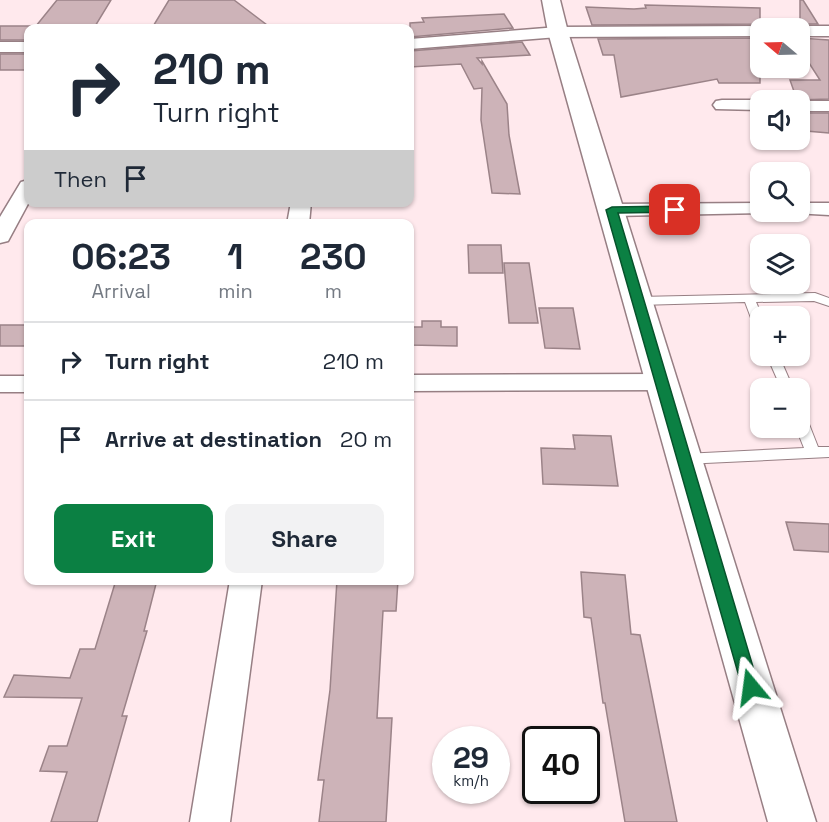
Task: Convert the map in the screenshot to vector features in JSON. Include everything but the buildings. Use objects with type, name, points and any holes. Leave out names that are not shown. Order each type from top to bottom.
[{"type":"street","points":[[551,0],[558,32],[792,822]]},
{"type":"street","points":[[414,44],[558,32],[750,31]]},
{"type":"street","points":[[810,31],[829,31]]},
{"type":"street","points":[[0,47],[24,47]]},
{"type":"street","points":[[722,105],[750,105]]},
{"type":"street","points":[[810,106],[829,106]]},
{"type":"street","points":[[0,236],[24,193]]},
{"type":"street","points":[[612,210],[750,209]]},
{"type":"street","points":[[810,209],[829,209]]},
{"type":"street","points":[[414,383],[662,382]]},
{"type":"street","points":[[0,384],[24,384]]},
{"type":"street","points":[[210,822],[245,585]]},
{"type":"lane","points":[[639,301],[815,297],[829,302]]},
{"type":"lane","points":[[749,298],[752,306]]},
{"type":"lane","points":[[807,438],[813,452]]},
{"type":"lane","points":[[684,459],[829,452]]},
{"type":"route","points":[[675,210],[612,210],[751,687]]}]
